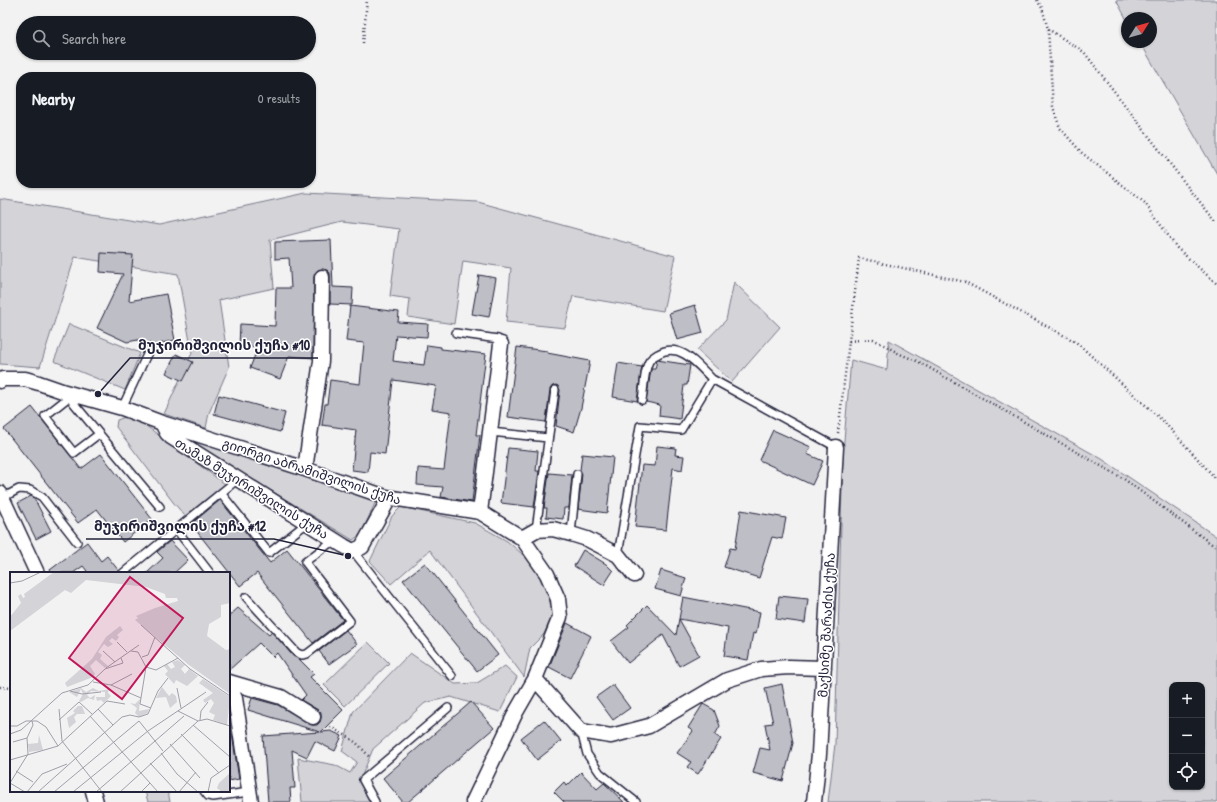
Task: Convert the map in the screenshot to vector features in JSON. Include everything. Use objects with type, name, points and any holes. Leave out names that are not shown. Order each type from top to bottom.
[{"type":"street","points":[[305,469],[321,361],[322,277]]},
{"type":"street","points":[[480,512],[501,344]]},
{"type":"street","points":[[0,381],[3,379],[25,379],[39,382],[67,395],[122,408],[162,423]]},
{"type":"street","name":"გიორგი აბრამიშვილის ქუჩა","points":[[162,423],[386,497],[480,512],[522,538]]},
{"type":"street","name":"თამაზ მუჯირიშვილის ქუჩა","points":[[162,423],[167,433],[171,437],[352,551]]},
{"type":"street","name":"მაქსიმე შარაძის ქუჩა","points":[[814,802],[819,754],[836,447]]},
{"type":"street","points":[[1,496],[37,572]]},
{"type":"street","points":[[352,551],[362,547],[367,540],[386,504],[386,497]]},
{"type":"street","points":[[472,802],[516,712],[535,679],[560,617],[558,599],[547,574],[522,538],[536,530],[553,529],[587,539],[618,555],[634,575]]},
{"type":"street","points":[[535,679],[581,731],[611,736],[649,726],[727,680],[761,669],[789,667],[824,668]]},
{"type":"street","points":[[230,682],[281,696],[313,717]]},
{"type":"street","points":[[230,690],[235,698],[250,797]]},
{"type":"street","points":[[93,792],[96,802]]},
{"type":"lane","points":[[456,333],[498,339],[501,344]]},
{"type":"lane","points":[[122,408],[150,348]]},
{"type":"lane","points":[[642,400],[647,368],[650,359],[662,352],[677,351],[691,358],[712,379],[836,447]]},
{"type":"lane","points":[[618,555],[640,426],[681,430],[712,379]]},
{"type":"lane","points":[[536,530],[555,390]]},
{"type":"lane","points":[[99,434],[74,454],[45,416],[67,395],[160,507]]},
{"type":"lane","points":[[490,432],[548,438]]},
{"type":"lane","points":[[571,534],[577,474]]},
{"type":"lane","points":[[124,572],[238,479]]},
{"type":"lane","points":[[1,496],[19,489],[30,490],[42,497],[77,542]]},
{"type":"lane","points":[[221,493],[269,553],[307,523]]},
{"type":"lane","points":[[176,530],[209,572]]},
{"type":"lane","points":[[246,597],[298,653],[302,655],[307,654],[350,621],[305,562],[334,540]]},
{"type":"lane","points":[[352,551],[452,676]]},
{"type":"lane","points":[[375,802],[364,780],[448,708]]},
{"type":"lane","points":[[581,731],[587,754],[600,773],[636,802]]},
{"type":"lane","points":[[205,792],[208,796],[213,797],[250,797]]},
{"type":"path","points":[[363,43],[367,0]]},
{"type":"path","points":[[1037,0],[1042,8],[1048,29],[1053,107],[1060,128],[1082,153],[1144,203],[1177,248],[1217,284]]},
{"type":"path","points":[[1048,29],[1084,52],[1217,223]]},
{"type":"path","points":[[836,447],[859,258],[965,282],[1076,342],[1164,422],[1217,480]]},
{"type":"path","points":[[849,341],[873,339],[900,354],[919,362],[1124,479],[1217,548]]},
{"type":"path","points":[[0,687],[10,688]]},
{"type":"path","points":[[330,727],[353,739],[362,748]]},
{"type":"shaded area","points":[[1116,0],[1217,0],[1217,174],[1144,48],[1157,48],[1157,12],[1123,12]]},
{"type":"shaded area","points":[[306,193],[478,202],[675,256],[663,311],[573,296],[565,328],[506,322],[511,268],[463,261],[454,324],[408,317],[410,299],[390,296],[399,229],[342,222],[270,240],[274,288],[219,300],[229,367],[209,413],[206,428],[164,414],[192,353],[178,274],[75,257],[40,367],[0,364],[0,199],[159,225]]},
{"type":"shaded area","points":[[734,282],[780,327],[732,382],[697,350],[726,320]]},
{"type":"shaded area","points":[[69,324],[140,353],[125,390],[54,361]]},
{"type":"shaded area","points":[[889,340],[1102,459],[1217,537],[1217,802],[828,802],[835,744],[843,452],[851,360],[887,370]]},
{"type":"shaded area","points":[[125,417],[134,417],[225,484],[185,516],[116,427],[117,420]]},
{"type":"shaded area","points":[[180,436],[376,501],[361,534],[353,540]]},
{"type":"shaded area","points":[[401,507],[475,523],[507,541],[528,559],[545,583],[553,614],[544,634],[530,648],[524,677],[430,550],[391,584],[370,561],[392,516]]},
{"type":"shaded area","points":[[368,642],[389,663],[345,706],[324,685]]},
{"type":"shaded area","points":[[410,653],[455,684],[477,683],[505,666],[517,677],[500,712],[451,697],[425,703],[373,749],[360,780],[370,802],[302,802],[298,758],[335,765],[350,773],[357,762],[342,751],[353,712]]},
{"type":"shaded area","points":[[145,792],[168,792],[170,802],[148,802]]},
{"type":"building","points":[[331,240],[333,287],[353,288],[352,305],[330,304],[330,273],[327,270],[318,270],[314,277],[313,358],[289,356],[280,379],[250,368],[258,347],[239,346],[240,324],[275,326],[276,288],[291,288],[289,258],[275,259],[275,242]]},
{"type":"building","points":[[101,253],[133,255],[129,301],[166,294],[175,340],[154,345],[149,343],[144,346],[143,339],[127,342],[97,328],[123,274],[100,272]]},
{"type":"building","points":[[479,275],[496,278],[489,317],[472,314]]},
{"type":"building","points":[[695,305],[703,333],[677,340],[669,313]]},
{"type":"building","points":[[350,306],[399,312],[398,322],[428,324],[427,337],[396,335],[393,361],[424,365],[427,345],[441,347],[441,349],[486,354],[476,435],[480,435],[472,502],[441,497],[443,487],[417,485],[418,468],[444,470],[451,412],[432,409],[436,386],[393,380],[385,454],[370,452],[368,472],[352,470],[356,430],[322,425],[325,404],[327,404],[330,380],[360,384],[364,343],[346,341]]},
{"type":"building","points":[[517,347],[547,351],[547,353],[590,361],[581,408],[574,432],[556,426],[560,390],[556,385],[550,389],[546,422],[508,417]]},
{"type":"building","points":[[176,354],[193,362],[183,381],[166,373]]},
{"type":"building","points":[[657,360],[690,365],[687,385],[684,385],[680,419],[659,416],[660,405],[646,402],[651,369],[655,369]]},
{"type":"building","points":[[618,363],[642,367],[637,401],[613,397]]},
{"type":"building","points":[[219,395],[285,413],[280,432],[214,414]]},
{"type":"building","points":[[32,407],[81,469],[101,454],[152,519],[123,542],[97,509],[78,523],[4,429]]},
{"type":"building","points":[[773,430],[811,447],[807,454],[823,461],[812,485],[759,460]]},
{"type":"building","points":[[657,446],[676,448],[675,455],[684,456],[682,470],[673,468],[666,530],[635,527],[642,465],[655,466]]},
{"type":"building","points":[[508,448],[538,451],[536,471],[539,471],[534,507],[501,503]]},
{"type":"building","points":[[582,454],[613,457],[607,513],[578,509],[582,474],[580,470]]},
{"type":"building","points":[[549,473],[572,475],[569,508],[564,508],[563,519],[546,517],[547,508],[544,508]]},
{"type":"building","points":[[31,496],[34,498],[51,531],[36,539],[18,503]]},
{"type":"building","points":[[220,500],[270,563],[287,549],[343,620],[313,643],[257,573],[240,586],[191,524]]},
{"type":"building","points":[[741,510],[786,518],[782,539],[772,537],[759,578],[724,567],[730,548],[735,549]]},
{"type":"building","points":[[170,541],[188,560],[175,572],[148,572],[163,558],[157,552]]},
{"type":"building","points":[[87,542],[101,561],[107,556],[119,571],[86,572],[87,571],[83,566],[74,572],[47,572]]},
{"type":"building","points":[[583,550],[606,564],[613,571],[604,585],[574,566]]},
{"type":"building","points":[[425,563],[498,655],[477,671],[403,580]]},
{"type":"building","points":[[661,570],[686,578],[681,596],[655,589]]},
{"type":"building","points":[[779,596],[808,599],[805,623],[776,619]]},
{"type":"building","points":[[683,597],[760,612],[756,634],[753,633],[748,660],[724,656],[728,628],[679,619]]},
{"type":"building","points":[[647,605],[676,635],[679,619],[699,655],[679,666],[663,635],[628,663],[611,641],[629,627],[627,625]]},
{"type":"building","points":[[238,608],[269,635],[272,632],[293,656],[299,659],[314,674],[310,677],[343,710],[321,732],[331,731],[342,736],[335,751],[315,741],[307,757],[292,750],[295,788],[290,788],[291,802],[268,802],[263,736],[320,732],[248,710],[252,698],[278,705],[312,725],[317,725],[320,722],[321,713],[301,700],[306,695],[277,653],[273,657],[259,643],[230,669],[230,615]]},
{"type":"building","points":[[567,623],[591,636],[570,678],[549,667]]},
{"type":"building","points":[[346,630],[357,644],[329,664],[319,651]]},
{"type":"building","points":[[782,684],[793,743],[783,781],[753,773],[760,748],[770,750],[765,724],[773,723],[765,688]]},
{"type":"building","points":[[613,685],[630,708],[613,720],[596,697]]},
{"type":"building","points":[[471,702],[494,728],[408,802],[403,802],[383,778]]},
{"type":"building","points":[[703,704],[714,710],[720,726],[715,735],[721,739],[698,774],[687,767],[691,762],[677,753],[693,731],[688,728]]},
{"type":"building","points":[[544,720],[561,741],[537,760],[521,738]]},
{"type":"building","points":[[232,734],[239,779],[230,781],[230,735]]},
{"type":"building","points":[[581,772],[597,789],[604,783],[624,802],[564,802],[554,792],[564,782],[567,786]]},
{"type":"place","name":"მუჯირიშვილის ქუჩა #10","points":[[98,394]]},
{"type":"place","name":"მუჯირიშვილის ქუჩა #12","points":[[348,556]]}]
